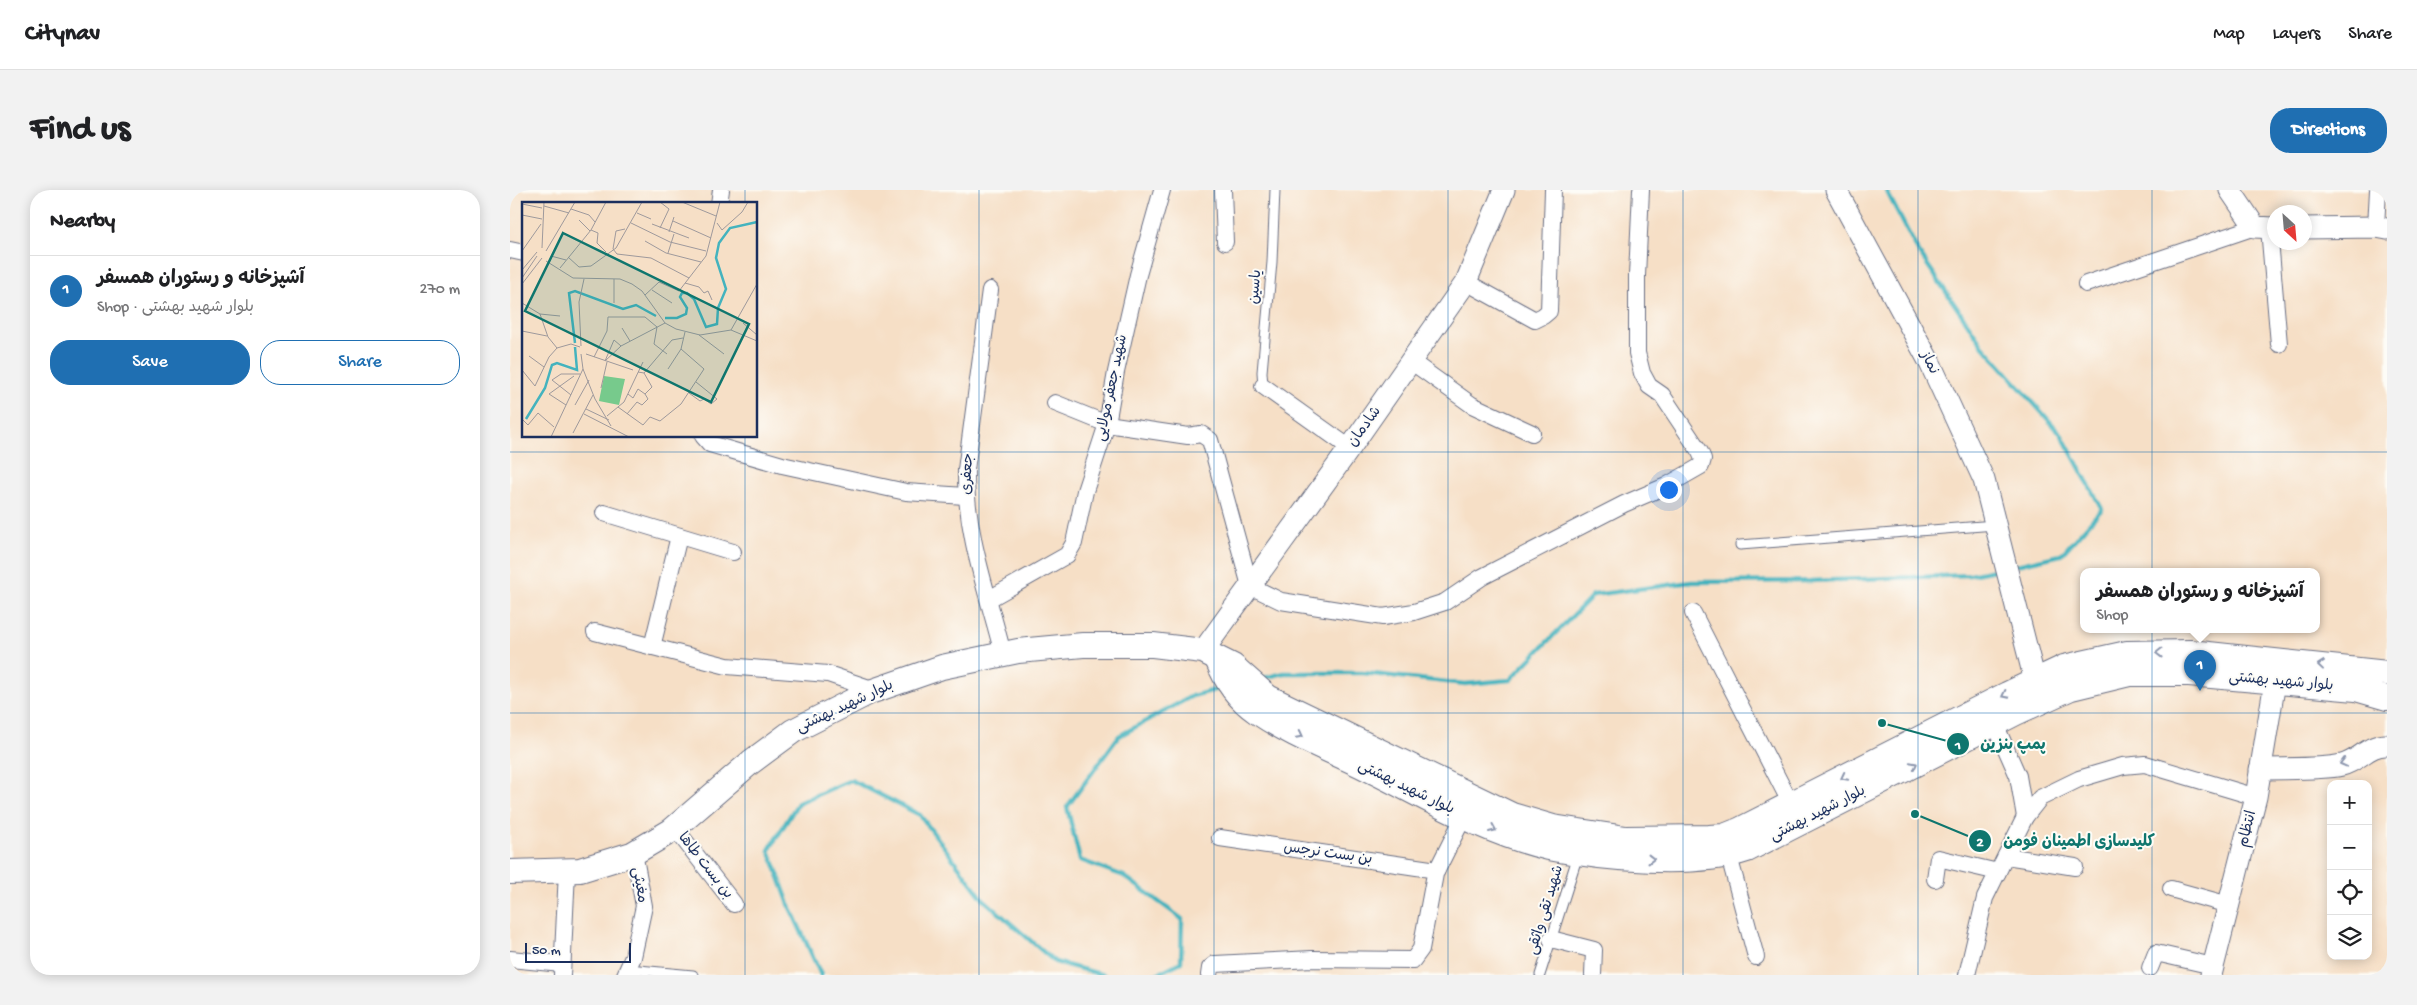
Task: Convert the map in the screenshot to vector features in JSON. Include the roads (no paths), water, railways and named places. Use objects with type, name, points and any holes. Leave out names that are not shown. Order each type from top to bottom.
[{"type":"main road","name":"بلوار شهید بهشتی","points":[[510,872],[580,870],[634,854],[675,828],[751,762],[793,731],[876,690],[942,667],[1003,654],[1083,645],[1152,645],[1219,663],[1262,704],[1468,807],[1505,835],[1548,848],[1625,859],[1711,859],[1747,850],[2035,681],[2064,667],[2127,653],[2190,652],[2358,679],[2387,698]]},
{"type":"main road","name":"بلوار شهید بهشتی","points":[[1468,807],[1512,815],[1553,827],[1626,838],[1724,836],[1791,804],[1877,772],[1994,724],[2071,688],[2129,674],[2189,674],[2275,682],[2358,679],[2387,674]]},
{"type":"street","name":"شهید جعفر مولایی","points":[[989,599],[1067,555],[1074,543],[1084,491],[1107,424],[1116,372],[1138,275],[1162,190]]},
{"type":"street","points":[[1223,190],[1225,242]]},
{"type":"street","name":"شادمان","points":[[1219,663],[1250,586],[1412,362],[1466,282],[1504,190]]},
{"type":"street","points":[[1466,282],[1535,320],[1549,311],[1553,190]]},
{"type":"street","points":[[1056,403],[1107,424],[1188,436],[1201,434],[1210,440],[1250,586],[1281,601],[1383,617],[1414,612],[1445,602],[1482,577],[1624,504],[1666,486],[1701,466],[1703,460],[1700,452],[1662,395],[1649,386],[1642,374],[1637,353],[1637,276],[1641,190]]},
{"type":"street","name":"نماز","points":[[1836,190],[1930,363],[1984,480],[2035,681]]},
{"type":"street","points":[[2230,190],[2266,228],[2278,344]]},
{"type":"street","points":[[2312,228],[2381,228],[2378,190]]},
{"type":"street","points":[[2086,284],[2266,228]]},
{"type":"street","name":"جعفری","points":[[990,290],[966,470],[965,496],[968,519],[1003,654]]},
{"type":"street","points":[[1412,362],[1472,405],[1532,433]]},
{"type":"street","points":[[1263,386],[1350,448]]},
{"type":"street","points":[[705,438],[710,444],[782,465],[906,492],[965,496]]},
{"type":"street","points":[[604,512],[733,552]]},
{"type":"street","points":[[652,647],[679,536]]},
{"type":"street","points":[[1693,613],[1791,804]]},
{"type":"street","points":[[595,632],[727,666],[828,674],[876,690]]},
{"type":"street","name":"انتظام","points":[[2212,971],[2256,797],[2275,682]]},
{"type":"street","points":[[1994,724],[2018,776],[2025,817]]},
{"type":"street","points":[[2260,769],[2342,765],[2356,759],[2369,749],[2380,744],[2387,745]]},
{"type":"street","points":[[1967,975],[1985,898],[2025,817],[2040,798],[2079,779],[2123,766],[2145,764],[2256,797]]},
{"type":"street","points":[[1209,975],[1210,968],[1215,964],[1312,959],[1413,960],[1421,950],[1437,870],[1468,807]]},
{"type":"street","name":"بن بست طاها","points":[[675,828],[734,904]]},
{"type":"street","name":"بن بست نرجس","points":[[1220,838],[1437,870]]},
{"type":"street","name":"مغیثی","points":[[626,972],[633,957],[644,906],[634,854]]},
{"type":"street","points":[[1729,856],[1756,957]]},
{"type":"street","points":[[2006,856],[2075,867]]},
{"type":"street","points":[[1934,878],[1938,858],[1998,872]]},
{"type":"street","points":[[510,959],[562,970],[567,871]]},
{"type":"street","points":[[2171,889],[2229,905]]},
{"type":"street","points":[[1552,939],[1594,950],[1593,975]]},
{"type":"street","points":[[2150,968],[2156,953],[2212,971]]},
{"type":"lane","name":"یاسین","points":[[1263,386],[1262,372],[1272,262],[1275,190]]},
{"type":"lane","points":[[1740,545],[1998,535]]},
{"type":"lane","name":"شهید تقی واثقی","points":[[1540,975],[1579,852]]},
{"type":"lane","points":[[626,972],[693,975]]},
{"type":"waterway","points":[[1886,190],[1918,251],[1983,346],[2061,434],[2102,509],[2061,555],[2012,566]]},
{"type":"waterway","points":[[1260,679],[1284,673],[1363,673],[1465,684],[1510,680],[1593,595],[1691,582],[1810,581],[1970,575],[2000,569]]},
{"type":"waterway","points":[[1155,975],[1181,962],[1182,919],[1124,876],[1080,860],[1067,807],[1119,736],[1192,696],[1223,688]]},
{"type":"waterway","points":[[821,975],[790,907],[769,850],[798,803],[851,780],[920,815],[983,899],[1055,962],[1104,975]]},
{"type":"place","name":"آشپزخانه و رستوران همسفر","points":[[2200,691]]},
{"type":"place","name":"پمپ بنزین","points":[[1882,723]]},
{"type":"place","name":"کلیدسازی اطمینان فومن","points":[[1915,814]]}]
